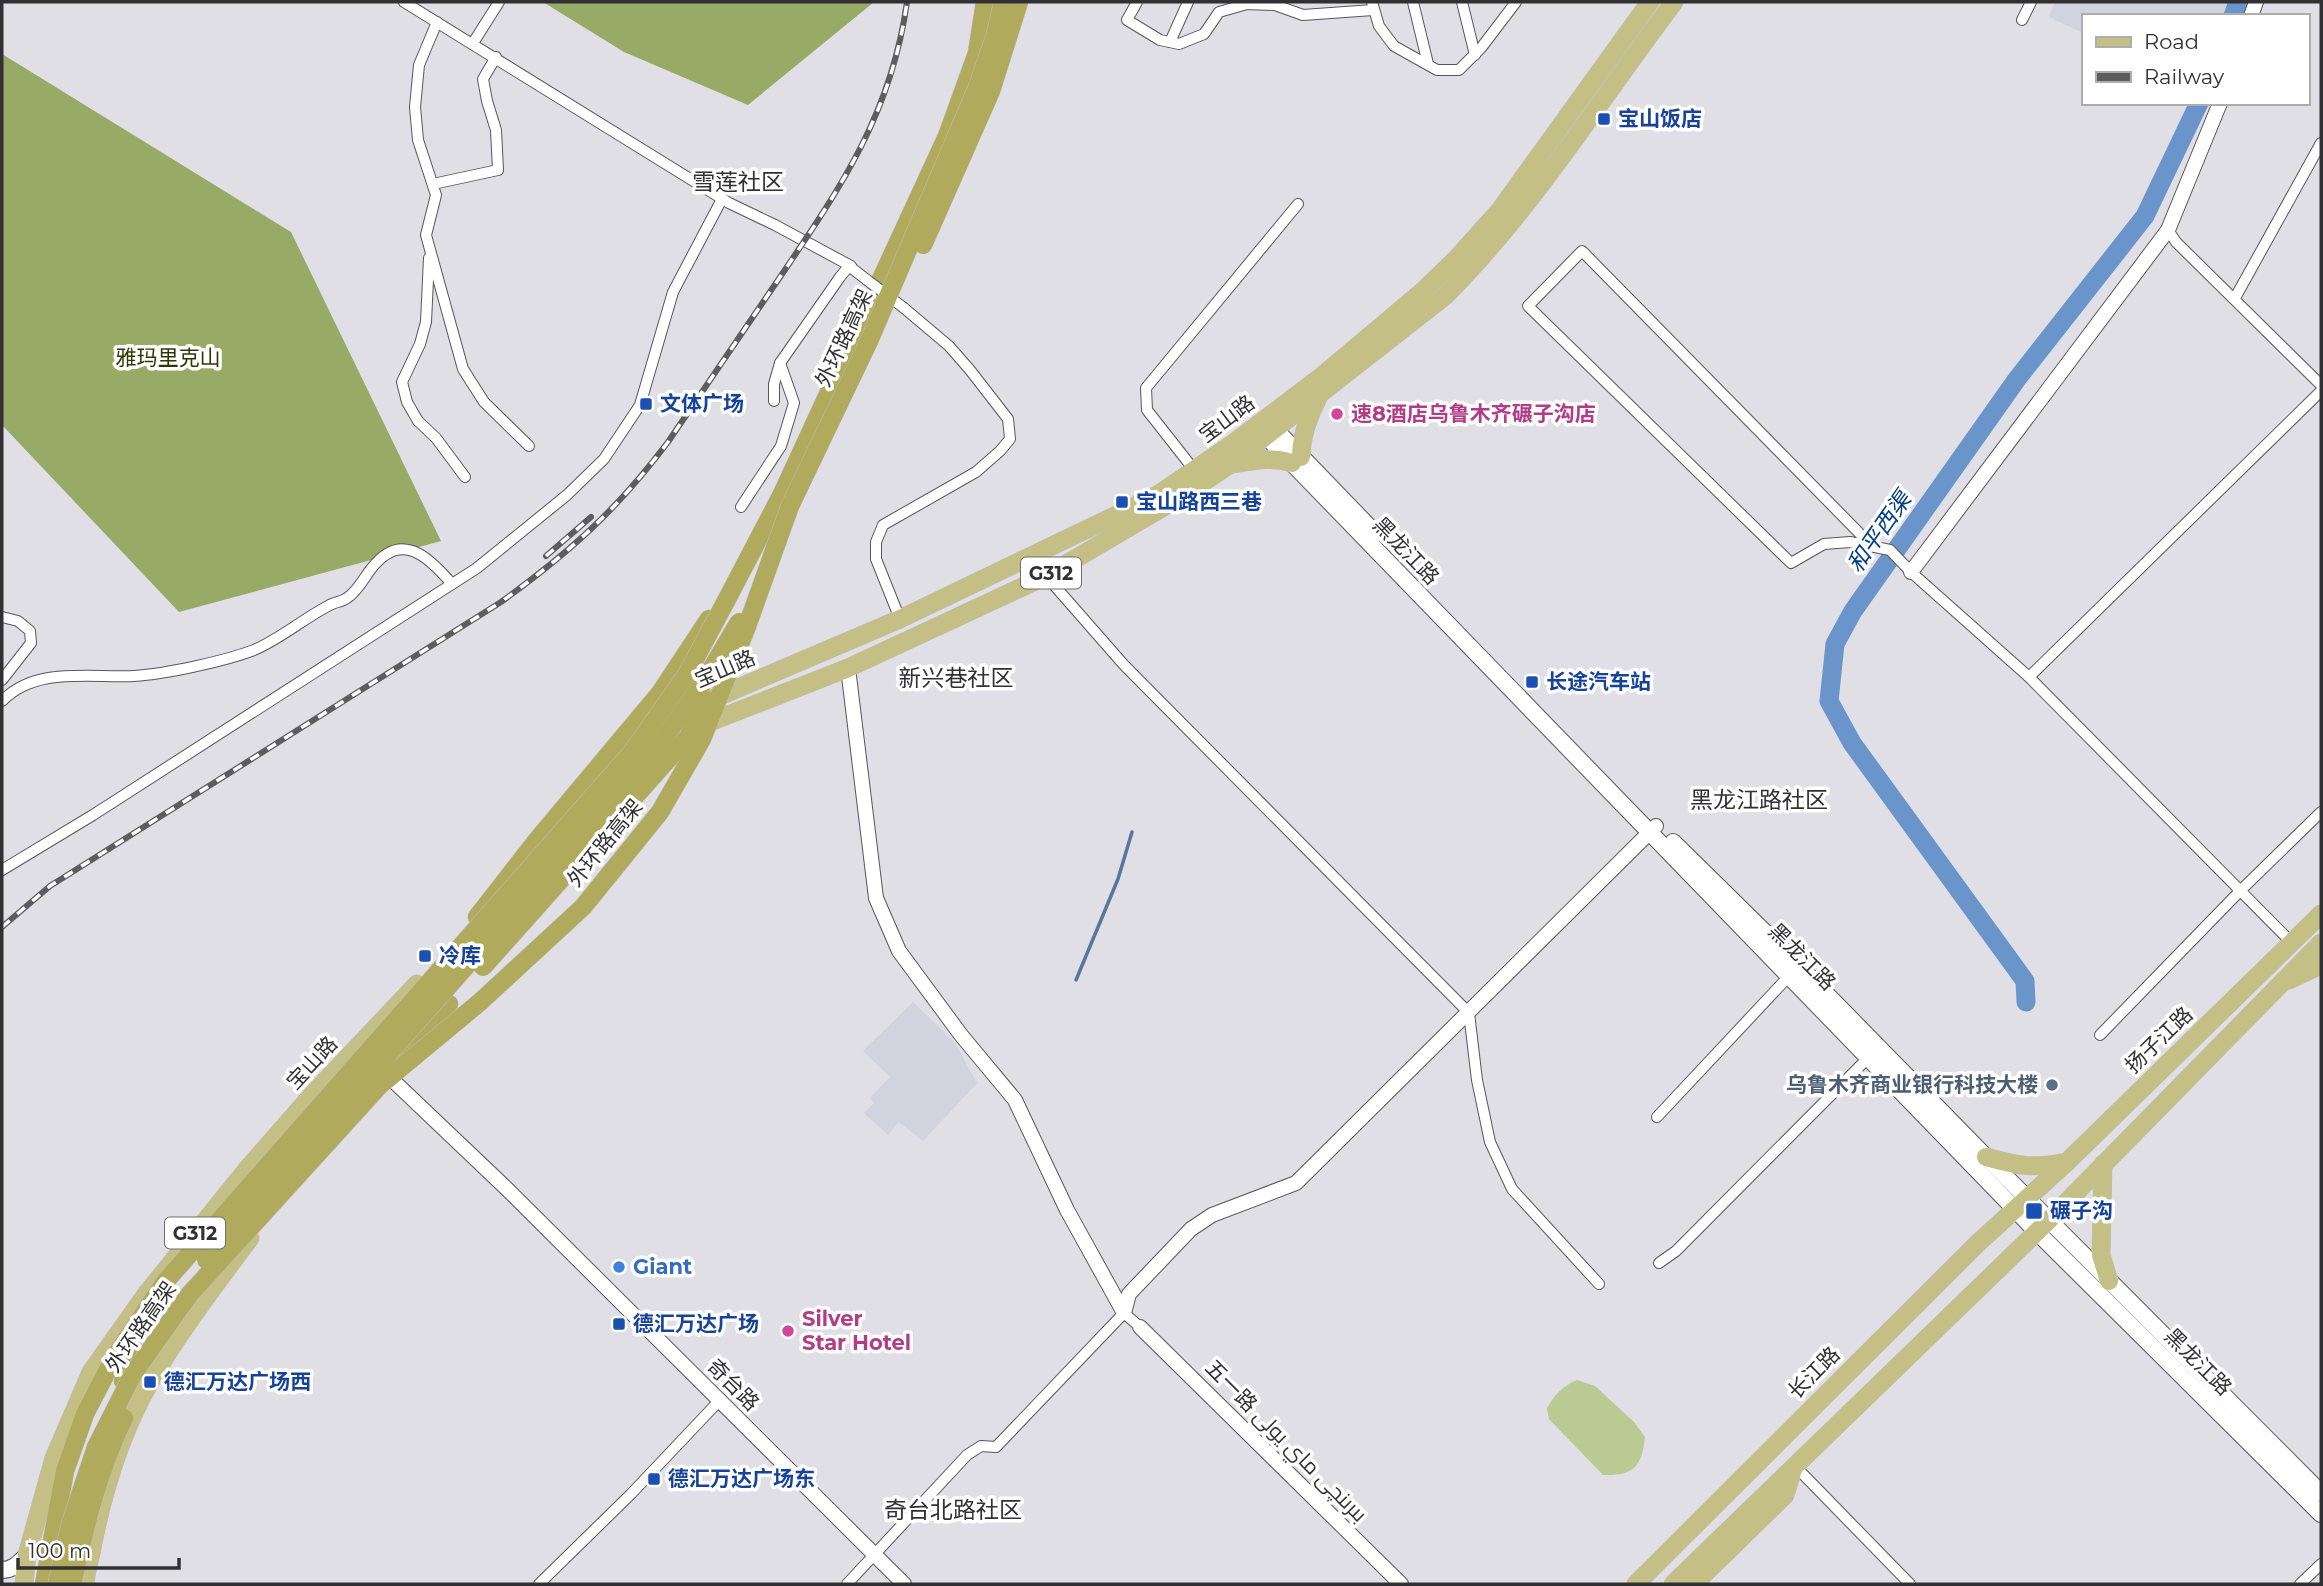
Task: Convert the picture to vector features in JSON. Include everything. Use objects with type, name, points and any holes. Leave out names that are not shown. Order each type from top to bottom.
[{"type":"highway","points":[[44,1584],[65,1471],[85,1414],[114,1358],[164,1283],[633,751],[687,674],[782,494],[947,135],[977,53],[985,2]]},
{"type":"highway","name":"外环路高架","points":[[59,1584],[69,1525],[96,1447],[133,1374],[189,1295],[380,1085],[480,1002],[583,906],[660,812],[702,739],[746,629],[790,506],[869,341],[977,88],[995,36],[1003,2]]},
{"type":"highway","points":[[382,1070],[449,1004],[688,737],[810,478],[999,62],[1021,2]]},
{"type":"highway","name":"外环路高架","points":[[83,1583],[90,1505],[111,1444],[143,1380],[202,1293],[394,1084],[493,999],[596,904],[673,810],[715,736],[759,627],[803,503],[881,338],[991,90],[1021,2]]},
{"type":"highway","points":[[461,937],[537,840],[660,693],[736,579]]},
{"type":"highway","points":[[59,1584],[108,1415],[136,1351],[176,1293],[647,762],[703,683],[746,610]]},
{"type":"main road","name":"宝山路","points":[[83,1583],[111,1472],[131,1420],[150,1382],[202,1301],[467,959],[606,794],[678,737],[706,722],[848,668],[1046,576],[1189,492],[1229,465],[1322,376],[1423,292],[1465,250],[1500,210],[1650,2]]},
{"type":"main road","name":"宝山路","points":[[24,1584],[27,1555],[54,1458],[91,1372],[131,1315],[248,1168],[312,1095],[461,937],[593,786],[666,720],[900,619],[1137,505],[1320,394],[1445,296],[1489,251],[1519,215],[1674,2]]},
{"type":"main road","points":[[1229,465],[1267,458],[1296,460],[1306,426],[1320,394]]},
{"type":"main road","name":"黑龙江路","points":[[1266,428],[1869,1057],[2021,1203],[2321,1514]]},
{"type":"main road","name":"黑龙江路","points":[[1652,829],[1793,960],[1986,1157],[2021,1203]]},
{"type":"main road","name":"扬子江路","points":[[2021,1203],[2067,1162],[2321,914]]},
{"type":"main road","points":[[1672,1584],[2042,1226],[2321,943]]},
{"type":"main road","points":[[2280,984],[2321,965]]},
{"type":"main road","points":[[1986,1157],[2039,1168],[2067,1162]]},
{"type":"main road","points":[[2103,1164],[2101,1255],[2109,1281]]},
{"type":"main road","name":"长江路","points":[[1636,1584],[2021,1203]]},
{"type":"main road","name":"黑龙江路","points":[[2042,1226],[2109,1281],[2321,1493]]},
{"type":"main road","points":[[1694,1584],[1785,1495],[1794,1465]]},
{"type":"main road","points":[[2,1570],[8,1570],[18,1564],[27,1555]]},
{"type":"street","points":[[404,2],[722,199],[851,266],[949,346],[970,370],[1007,419],[1010,439],[976,472],[883,525],[876,542],[876,559],[900,619]]},
{"type":"street","points":[[473,43],[499,2]]},
{"type":"street","points":[[1137,2],[1127,20],[1160,40],[1179,44],[1204,34],[1219,12],[1247,4],[1275,5],[1303,15],[1373,6],[1379,26],[1394,46],[1437,70],[1459,70],[1475,55],[1513,3]]},
{"type":"street","points":[[1170,42],[1188,2]]},
{"type":"street","points":[[1413,2],[1427,64]]},
{"type":"street","points":[[1462,2],[1475,55]]},
{"type":"street","points":[[2022,20],[2031,2]]},
{"type":"street","points":[[437,22],[419,65],[415,107],[418,140],[436,195],[426,235],[463,369],[484,402],[529,446]]},
{"type":"street","points":[[433,184],[498,170],[496,130],[483,79],[496,57]]},
{"type":"street","points":[[1910,571],[2168,230],[2219,105]]},
{"type":"street","points":[[2235,298],[2321,143]]},
{"type":"street","points":[[2,870],[477,568],[567,495],[604,459],[640,405],[673,292],[722,199]]},
{"type":"street","points":[[1195,471],[1147,410],[1146,388],[1298,204]]},
{"type":"street","points":[[2168,230],[2176,242],[2321,384]]},
{"type":"street","points":[[429,245],[426,322],[420,344],[402,382],[407,402],[418,421],[436,438],[465,477]]},
{"type":"street","points":[[1871,545],[1582,251],[1528,306],[1791,563],[1824,544],[1850,542],[1890,550],[2029,677],[2292,943]]},
{"type":"street","points":[[774,401],[774,384],[780,363],[840,277],[851,266]]},
{"type":"street","points":[[741,507],[781,446],[794,403],[780,363]]},
{"type":"street","points":[[2029,677],[2321,391]]},
{"type":"street","points":[[2,701],[10,693],[59,675],[134,676],[161,673],[256,649],[330,604],[346,599],[380,558],[391,551],[404,549],[419,553],[433,563],[452,584]]},
{"type":"street","points":[[1046,576],[1124,664],[1469,1013],[1477,1080],[1490,1142],[1512,1189],[1599,1284]]},
{"type":"street","points":[[2,617],[18,621],[30,631],[31,643],[2,680]]},
{"type":"street","points":[[848,668],[876,898],[900,951],[961,1035],[1015,1100],[1067,1210],[1124,1313],[1140,1327]]},
{"type":"street","points":[[2100,1035],[2239,891],[2321,812]]},
{"type":"street","points":[[847,1584],[979,1442],[996,1447],[1124,1313],[1129,1294],[1191,1229],[1212,1215],[1296,1183],[1652,829]]},
{"type":"street","points":[[1657,1117],[1790,975]]},
{"type":"street","points":[[1659,1263],[1676,1251],[1869,1057]]},
{"type":"street","name":"奇台路","points":[[382,1070],[508,1190],[904,1584]]},
{"type":"street","name":"五一路 بىرىنچى ماي يولى","points":[[1140,1327],[1401,1584]]},
{"type":"street","points":[[539,1584],[631,1494],[719,1401]]},
{"type":"street","points":[[1794,1465],[1910,1584]]},
{"type":"street","points":[[2300,1584],[2321,1564]]},
{"type":"shaded area","points":[[2055,2],[2232,2],[2228,14],[2082,14],[2082,33],[2049,17]]},
{"type":"shaded area","points":[[913,1002],[955,1043],[977,1083],[923,1141],[899,1122],[888,1135],[864,1113],[874,1103],[870,1098],[890,1077],[863,1051]]},
{"type":"green space","points":[[543,2],[874,2],[748,105],[624,52]]},
{"type":"green space","name":"雅玛里克山","points":[[2,54],[291,232],[441,541],[179,612],[2,425]]},
{"type":"green space","points":[[1577,1380],[1595,1386],[1634,1422],[1645,1437],[1641,1456],[1634,1468],[1622,1474],[1603,1475],[1549,1419],[1547,1408],[1553,1399],[1563,1388]]},
{"type":"waterway","name":"和平西渠","points":[[2234,14],[2238,2]]},
{"type":"waterway","name":"和平西渠","points":[[2026,1002],[2025,981],[1852,743],[1829,701],[1835,644],[1853,611],[2017,379],[2145,216],[2198,105]]},
{"type":"waterway","points":[[1076,980],[1118,879],[1132,832]]},
{"type":"railway","points":[[2,927],[50,886],[501,602],[571,547],[611,509],[668,442],[841,183],[859,150],[889,81],[907,2]]},
{"type":"railway","points":[[546,556],[591,517]]},
{"type":"place","name":"宝山饭店","points":[[1604,119]]},
{"type":"place","name":"文体广场","points":[[646,404]]},
{"type":"place","name":"速8酒店乌鲁木齐碾子沟店","points":[[1337,414]]},
{"type":"place","name":"宝山路西三巷","points":[[1122,502]]},
{"type":"place","name":"长途汽车站","points":[[1532,682]]},
{"type":"place","name":"冷库","points":[[425,956]]},
{"type":"place","name":"乌鲁木齐商业银行科技大楼","points":[[2052,1085]]},
{"type":"place","name":"碾子沟","points":[[2034,1211]]},
{"type":"place","name":"Giant","points":[[619,1267]]},
{"type":"place","name":"德汇万达广场","points":[[619,1324]]},
{"type":"place","name":"Silver Star Hotel","points":[[788,1331]]},
{"type":"place","name":"德汇万达广场西","points":[[150,1382]]},
{"type":"place","name":"德汇万达广场东","points":[[654,1479]]},
{"type":"district","name":"雪莲社区","points":[[738,182]]},
{"type":"district","name":"新兴巷社区","points":[[956,678]]},
{"type":"district","name":"黑龙江路社区","points":[[1759,800]]},
{"type":"district","name":"奇台北路社区","points":[[953,1510]]}]
